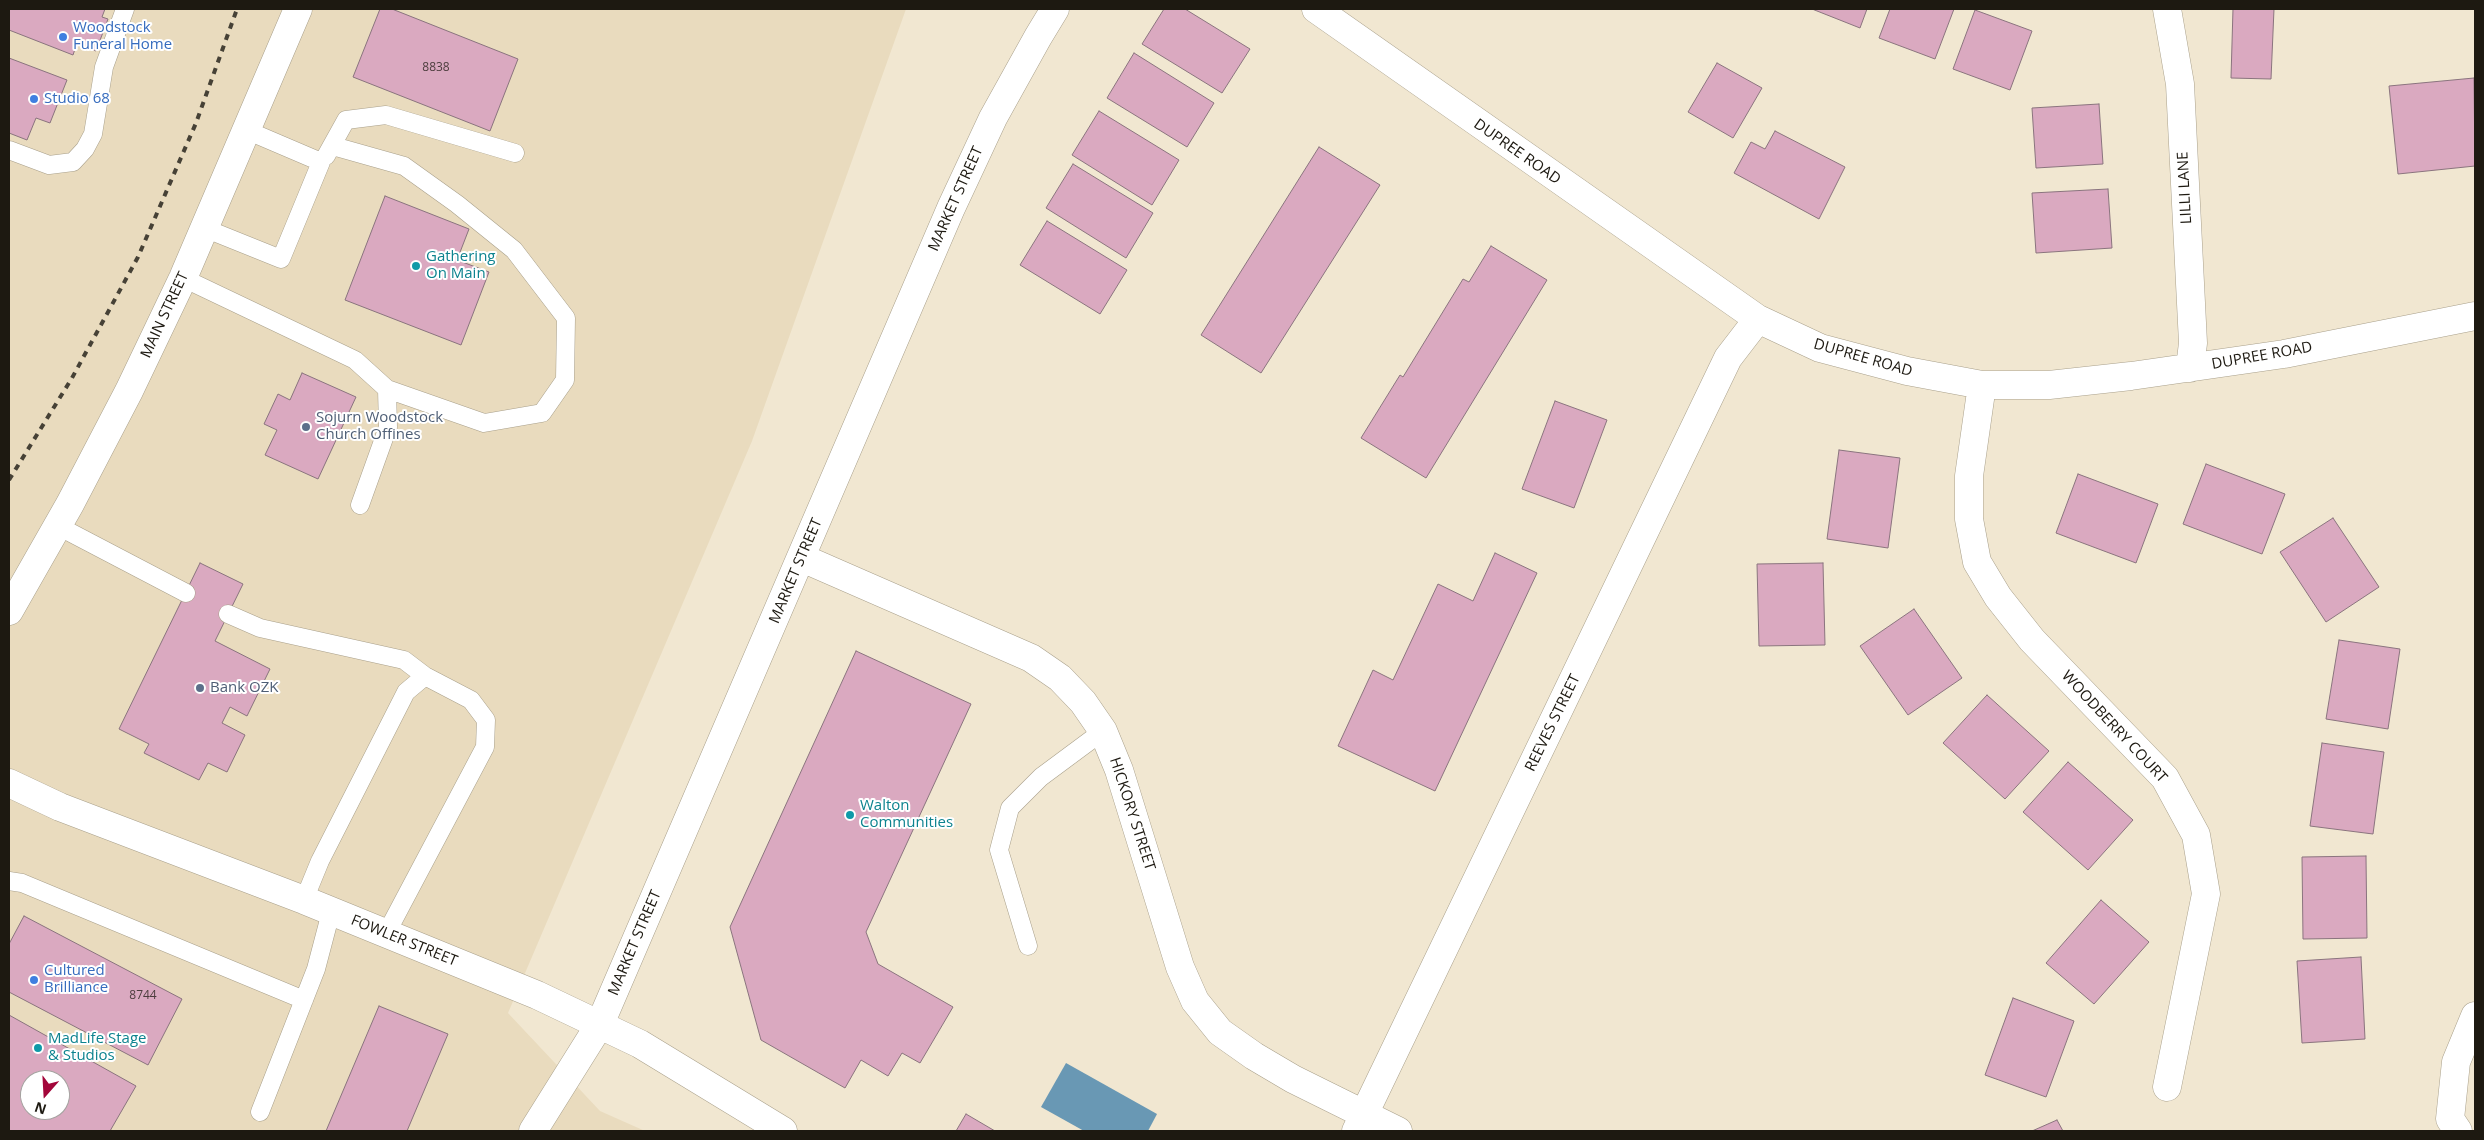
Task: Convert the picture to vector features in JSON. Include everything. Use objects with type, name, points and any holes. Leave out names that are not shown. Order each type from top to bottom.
[{"type":"street","name":"MAIN STREET","points":[[9,611],[58,526],[129,391],[183,278],[298,9]]},
{"type":"street","name":"MARKET STREET","points":[[533,1131],[600,1024],[955,199],[993,118],[1038,36],[1056,9]]},
{"type":"street","name":"DUPREE ROAD","points":[[1316,9],[1758,319],[1820,348],[1906,371],[1982,385],[2048,385],[2190,368],[2284,354],[2475,316]]},
{"type":"street","name":"LILLI LANE","points":[[2166,9],[2180,84],[2193,342],[2190,368]]},
{"type":"street","name":"REEVES STREET","points":[[1360,1122],[1728,358],[1758,319]]},
{"type":"street","name":"WOODBERRY COURT","points":[[1982,385],[1969,476],[1969,518],[1977,562],[1998,597],[2032,640],[2165,778],[2196,835],[2206,894],[2167,1087]]},
{"type":"street","name":"HICKORY STREET","points":[[802,558],[1031,658],[1060,678],[1082,702],[1103,731],[1130,802],[1180,968],[1195,1001],[1220,1032],[1254,1056],[1360,1122],[1398,1131]]},
{"type":"street","name":"FOWLER STREET","points":[[9,783],[60,806],[304,900],[538,995],[600,1024],[698,1078],[783,1131]]},
{"type":"street","points":[[2458,1131],[2450,1119],[2456,1062],[2475,1016]]},
{"type":"lane","points":[[9,150],[50,166],[73,162],[85,149],[92,134],[104,68],[125,9]]},
{"type":"lane","points":[[204,228],[281,259],[321,162],[346,120],[386,115],[515,153]]},
{"type":"lane","points":[[246,130],[321,162]]},
{"type":"lane","points":[[183,278],[355,360],[387,389],[484,423],[542,413],[565,380],[566,318],[514,250],[457,204],[404,166],[332,146]]},
{"type":"lane","points":[[360,505],[388,427],[387,389]]},
{"type":"lane","points":[[58,526],[186,593]]},
{"type":"lane","points":[[228,614],[260,628],[404,660],[425,676],[471,700],[486,720],[485,747],[386,934]]},
{"type":"lane","points":[[304,900],[320,861],[406,692],[425,676]]},
{"type":"lane","points":[[1028,946],[999,850],[1010,808],[1041,777],[1103,731]]},
{"type":"lane","points":[[15,882],[304,1000]]},
{"type":"lane","points":[[260,1112],[316,969],[331,912]]},
{"type":"shaded area","points":[[9,9],[906,9],[752,441],[508,1013],[600,1111],[645,1131],[9,1131]]},
{"type":"water","points":[[1066,1063],[1157,1114],[1148,1131],[1084,1131],[1041,1107]]},
{"type":"building","name":"Woodstock Funeral Home","points":[[9,9],[105,9],[102,17],[108,19],[96,51],[77,43],[73,55],[9,30]]},
{"type":"building","points":[[380,9],[392,9],[518,59],[490,131],[353,77]]},
{"type":"building","points":[[1164,9],[1185,9],[1250,49],[1222,93],[1142,44]]},
{"type":"building","points":[[1812,9],[1867,9],[1860,28]]},
{"type":"building","points":[[1890,9],[1954,9],[1935,59],[1879,38]]},
{"type":"building","points":[[2233,9],[2274,9],[2271,79],[2231,78]]},
{"type":"building","points":[[1975,10],[2032,31],[2010,90],[1953,69]]},
{"type":"building","points":[[1134,53],[1214,103],[1187,147],[1107,98]]},
{"type":"building","name":"Studio 68","points":[[9,58],[67,80],[50,123],[36,118],[27,140],[9,133]]},
{"type":"building","points":[[1717,63],[1762,88],[1733,138],[1688,112]]},
{"type":"building","points":[[2474,78],[2475,166],[2398,174],[2389,86]]},
{"type":"building","points":[[2099,104],[2103,164],[2036,168],[2032,108]]},
{"type":"building","points":[[1099,111],[1179,160],[1152,205],[1072,155]]},
{"type":"building","points":[[1775,131],[1845,167],[1819,219],[1734,173],[1751,142],[1765,149]]},
{"type":"building","points":[[1319,147],[1380,185],[1261,373],[1201,335]]},
{"type":"building","points":[[1073,164],[1153,213],[1126,258],[1046,208]]},
{"type":"building","points":[[2108,189],[2112,248],[2036,253],[2032,193]]},
{"type":"building","name":"Gathering On Main","points":[[385,196],[469,229],[457,260],[489,272],[461,345],[345,300]]},
{"type":"building","points":[[1047,221],[1127,270],[1100,314],[1020,265]]},
{"type":"building","points":[[1491,246],[1547,280],[1426,478],[1361,438],[1400,375],[1403,377],[1463,279],[1469,282]]},
{"type":"building","name":"Sojurn Woodstock Church Offines","points":[[302,373],[356,397],[318,479],[265,455],[277,430],[264,424],[278,394],[290,400]]},
{"type":"building","points":[[1555,401],[1607,420],[1574,508],[1522,489]]},
{"type":"building","points":[[1839,450],[1900,458],[1888,548],[1827,539]]},
{"type":"building","points":[[2206,464],[2285,494],[2262,554],[2183,524]]},
{"type":"building","points":[[2078,474],[2158,504],[2136,563],[2056,533]]},
{"type":"building","points":[[2333,518],[2379,587],[2326,622],[2280,552]]},
{"type":"building","points":[[1495,553],[1537,573],[1435,791],[1338,746],[1373,670],[1393,680],[1438,584],[1473,601]]},
{"type":"building","name":"Bank OZK","points":[[200,563],[243,584],[215,641],[270,669],[247,716],[230,707],[222,723],[245,735],[227,772],[208,763],[199,780],[144,753],[149,744],[119,729]]},
{"type":"building","points":[[1823,563],[1825,645],[1759,646],[1757,564]]},
{"type":"building","points":[[1914,609],[1962,678],[1908,715],[1860,646]]},
{"type":"building","points":[[2339,640],[2400,649],[2388,729],[2326,719]]},
{"type":"building","name":"Walton Communities","points":[[856,651],[971,704],[866,932],[878,964],[953,1007],[920,1063],[902,1053],[888,1076],[861,1060],[845,1088],[761,1040],[730,927]]},
{"type":"building","points":[[1987,695],[2049,751],[2005,799],[1943,743]]},
{"type":"building","points":[[2322,743],[2384,752],[2373,834],[2310,826]]},
{"type":"building","points":[[2068,762],[2133,820],[2088,870],[2023,812]]},
{"type":"building","points":[[2366,856],[2367,938],[2303,939],[2302,857]]},
{"type":"building","points":[[2101,900],[2149,942],[2094,1004],[2046,963]]},
{"type":"building","points":[[24,916],[182,999],[148,1065],[9,992],[9,944]]},
{"type":"building","points":[[2361,957],[2365,1039],[2302,1043],[2297,961]]},
{"type":"building","points":[[2013,998],[2074,1021],[2046,1097],[1985,1075]]},
{"type":"building","points":[[379,1006],[448,1034],[407,1131],[326,1131]]},
{"type":"building","name":"MadLife Stage & Studios","points":[[9,1015],[136,1086],[110,1131],[9,1131]]},
{"type":"building","points":[[966,1114],[995,1131],[956,1131]]},
{"type":"building","points":[[2057,1120],[2063,1131],[2032,1131]]},
{"type":"railway","points":[[9,480],[72,378],[138,257],[196,123],[237,9]]},
{"type":"place","name":"Woodstock Funeral Home","points":[[63,37]]},
{"type":"place","name":"Studio 68","points":[[34,99]]},
{"type":"place","name":"Gathering On Main","points":[[416,266]]},
{"type":"place","name":"Sojurn Woodstock Church Offines","points":[[306,427]]},
{"type":"place","name":"Bank OZK","points":[[200,688]]},
{"type":"place","name":"Walton Communities","points":[[850,815]]},
{"type":"place","name":"Cultured Brilliance","points":[[34,980]]},
{"type":"place","name":"MadLife Stage & Studios","points":[[38,1048]]}]
